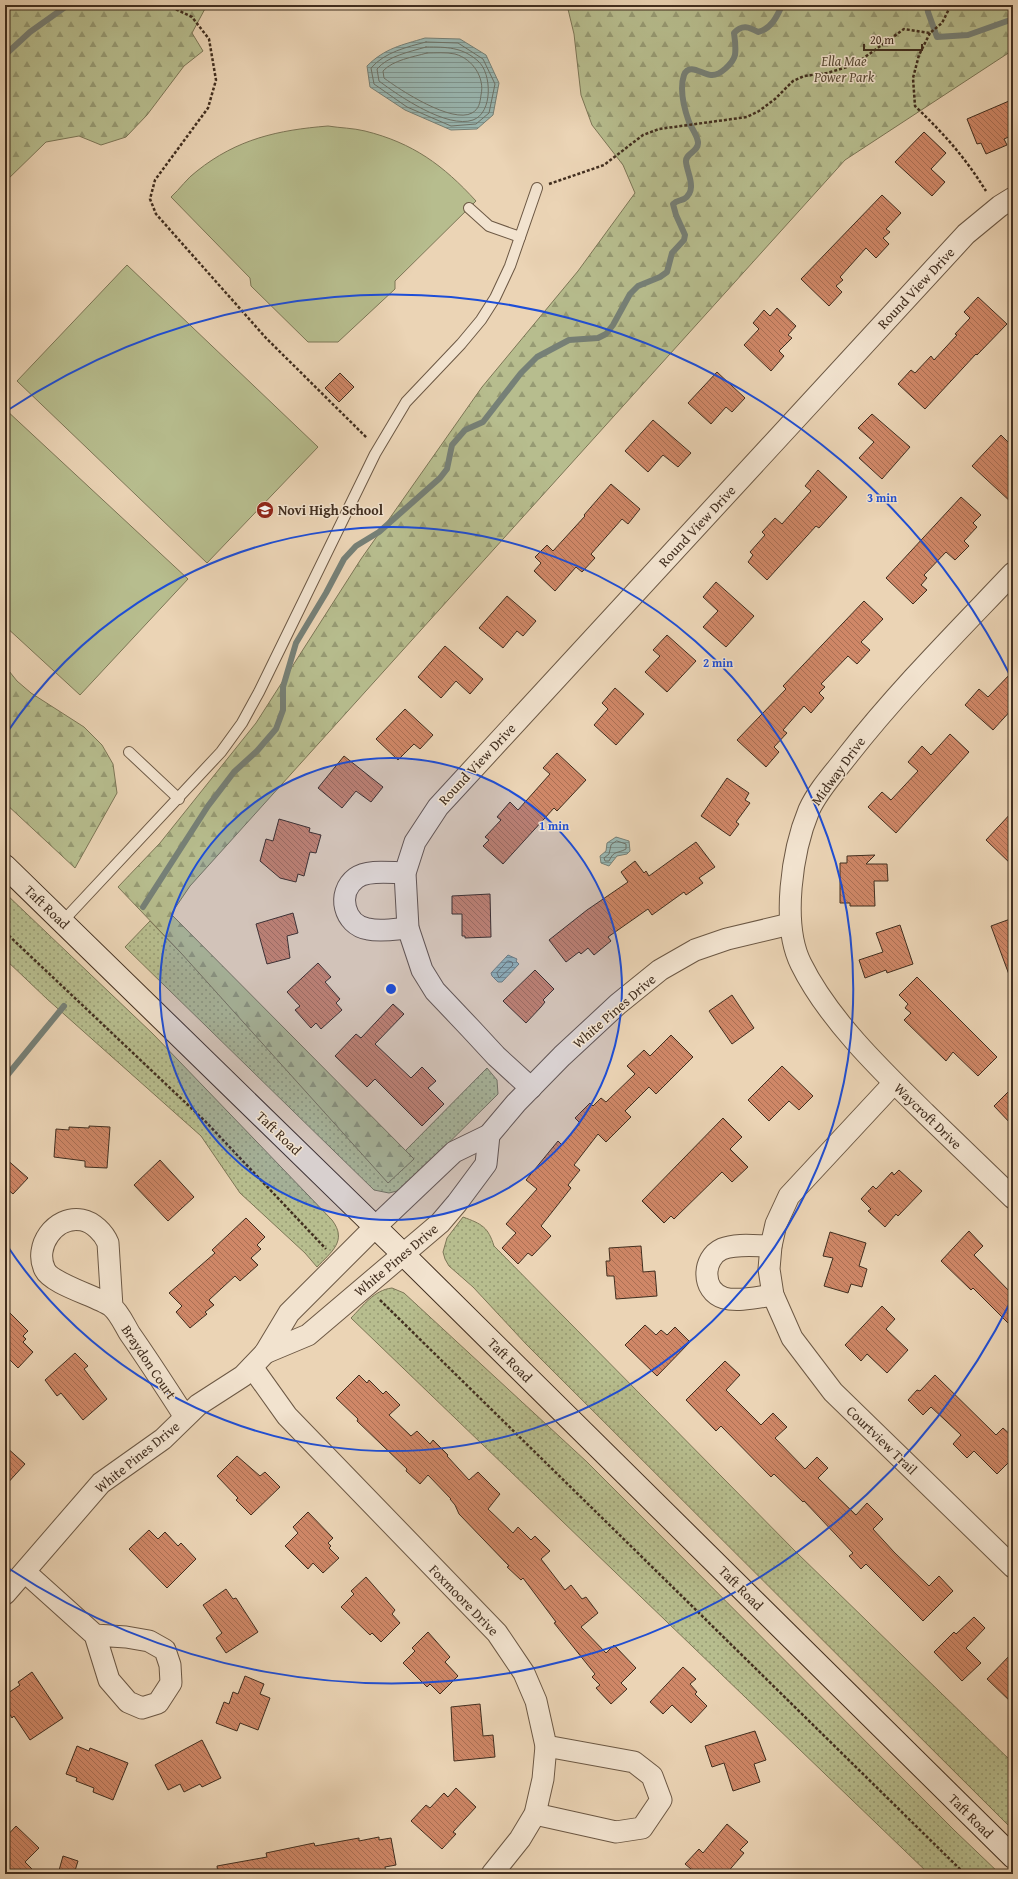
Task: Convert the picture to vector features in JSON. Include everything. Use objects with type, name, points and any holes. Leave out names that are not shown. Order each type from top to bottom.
[{"type":"street","name":"Round View Drive","points":[[531,1088],[496,1056],[435,991],[422,970],[408,928],[405,873],[415,842],[438,807],[966,234],[1005,203]]},
{"type":"street","name":"Midway Drive","points":[[847,1031],[826,1005],[800,963],[790,924],[794,857],[810,810],[821,790],[863,736],[1013,573]]},
{"type":"street","name":"Taft Road","points":[[5,866],[403,1254],[1013,1857]]},
{"type":"street","points":[[405,873],[375,873],[357,878],[349,888],[344,900],[346,912],[354,923],[363,928],[374,930],[408,928]]},
{"type":"street","name":"White Pines Drive","points":[[5,1594],[102,1483],[163,1439],[198,1405],[243,1376],[259,1360],[289,1313],[375,1227],[454,1152],[489,1135],[531,1088],[618,1004],[660,970],[695,950],[727,939],[790,924]]},
{"type":"street","name":"Waycroft Drive","points":[[847,1031],[894,1083],[1013,1198]]},
{"type":"street","name":"Courtview Trail","points":[[894,1083],[789,1196],[776,1224],[771,1246],[769,1269],[773,1295],[792,1338],[833,1392],[1013,1567]]},
{"type":"street","name":"White Pines Drive","points":[[259,1360],[308,1335],[440,1223],[462,1198],[486,1164],[489,1135]]},
{"type":"street","points":[[771,1246],[740,1246],[723,1249],[709,1260],[706,1272],[712,1289],[723,1297],[737,1298],[773,1295]]},
{"type":"street","name":"Braydon Court","points":[[112,1307],[186,1417]]},
{"type":"street","name":"Foxmoore Drive","points":[[259,1360],[287,1416],[497,1633],[524,1673],[536,1700],[546,1746],[543,1779],[535,1814],[520,1839],[492,1874]]},
{"type":"street","points":[[25,1572],[95,1635]]},
{"type":"street","points":[[535,1814],[616,1832],[642,1828],[661,1800],[652,1776],[634,1762],[546,1746]]},
{"type":"lane","points":[[63,922],[179,799],[221,752],[242,723],[260,692],[378,449],[406,402],[481,320],[495,298],[510,266],[537,188]]},
{"type":"lane","points":[[469,208],[489,226],[520,237]]},
{"type":"lane","points":[[129,752],[179,799]]},
{"type":"path","points":[[168,5],[192,17],[209,39],[216,80],[208,108],[155,180],[150,199],[156,214],[266,338],[378,449]]},
{"type":"path","points":[[951,5],[942,23],[930,34],[919,55],[913,78],[916,106],[947,136],[1005,203]]},
{"type":"path","points":[[537,188],[604,165],[643,135],[659,129],[690,123],[747,117],[759,112],[793,81],[804,76],[826,73],[854,65],[904,29],[930,34]]},
{"type":"path","points":[[5,932],[206,1122],[340,1263]]},
{"type":"path","points":[[365,1288],[383,1303],[965,1874]]},
{"type":"green space","points":[[5,5],[207,5],[192,33],[203,51],[184,66],[147,115],[126,137],[101,145],[79,136],[46,142],[5,182]]},
{"type":"green space","name":"Ella Mae Power Park","points":[[567,5],[1013,5],[1013,50],[845,160],[190,886],[171,914],[414,1159],[388,1183],[181,953],[118,887],[160,843],[256,723],[361,559],[482,387],[578,271],[635,193],[623,165],[592,125],[581,95],[574,34]]},
{"type":"green space","points":[[328,126],[365,131],[398,142],[413,149],[439,166],[476,201],[395,281],[395,289],[338,342],[308,342],[251,286],[250,278],[171,197],[197,171],[227,151],[259,138],[275,134],[292,130]]},
{"type":"green space","points":[[127,265],[318,447],[207,563],[17,381]]},
{"type":"green space","points":[[5,409],[188,579],[80,695],[5,626]]},
{"type":"green space","points":[[5,666],[17,681],[31,693],[84,727],[102,745],[113,764],[117,793],[75,868],[5,803]]},
{"type":"green space","points":[[5,893],[153,1034],[332,1220],[337,1227],[338,1240],[336,1246],[317,1267],[305,1253],[240,1193],[201,1136],[47,999],[5,959]]},
{"type":"green space","points":[[150,921],[181,953],[413,1159],[405,1151],[487,1068],[497,1080],[498,1094],[401,1190],[389,1193],[374,1190],[125,947]]},
{"type":"green space","points":[[463,1217],[480,1224],[487,1230],[494,1246],[796,1552],[1013,1763],[1013,1830],[526,1344],[473,1287],[449,1266],[443,1252],[447,1238]]},
{"type":"green space","points":[[392,1288],[404,1293],[587,1462],[955,1831],[1000,1874],[929,1874],[351,1318],[374,1295],[386,1289]]},
{"type":"water","points":[[425,38],[460,39],[486,55],[499,83],[493,115],[477,129],[451,130],[405,110],[370,87],[367,66],[387,51]]},
{"type":"water","points":[[616,837],[629,841],[630,851],[627,854],[617,856],[609,866],[601,863],[600,856],[606,851],[607,843]]},
{"type":"water","points":[[508,955],[517,959],[516,961],[519,964],[502,982],[498,982],[491,973]]},
{"type":"building","points":[[1009,101],[1013,109],[1013,135],[1004,139],[1007,145],[986,154],[981,143],[977,144],[967,119]]},
{"type":"building","points":[[924,132],[946,153],[931,169],[945,182],[932,196],[895,162]]},
{"type":"building","points":[[882,195],[901,213],[886,229],[890,232],[883,238],[889,244],[876,258],[866,248],[840,277],[843,280],[836,286],[842,292],[829,306],[801,279]]},
{"type":"building","points":[[978,297],[1007,324],[977,355],[976,354],[925,409],[898,384],[911,370],[915,373],[931,356],[934,360],[957,335],[955,334],[970,318],[964,312]]},
{"type":"building","points":[[777,308],[796,326],[788,335],[792,338],[779,351],[784,356],[771,371],[744,345],[759,329],[753,323],[764,310],[770,316]]},
{"type":"building","points":[[717,372],[745,398],[732,412],[726,407],[711,424],[688,403]]},
{"type":"building","points":[[340,373],[354,387],[339,402],[325,388]]},
{"type":"building","points":[[872,414],[910,447],[882,479],[859,458],[874,442],[858,428]]},
{"type":"building","points":[[653,420],[691,453],[678,467],[663,455],[648,472],[625,451]]},
{"type":"building","points":[[1001,435],[1013,447],[1013,504],[972,466]]},
{"type":"building","points":[[818,470],[847,497],[819,528],[816,526],[767,580],[748,562],[753,555],[750,552],[765,535],[762,532],[775,518],[782,524],[811,491],[805,486]]},
{"type":"building","points":[[611,484],[640,509],[628,524],[622,519],[591,554],[595,558],[582,572],[576,567],[555,591],[534,571],[541,563],[535,557],[547,545],[553,551],[585,516],[584,515]]},
{"type":"building","points":[[961,497],[981,515],[973,523],[977,527],[964,541],[969,546],[955,560],[946,552],[924,575],[927,578],[921,585],[927,590],[913,604],[886,578]]},
{"type":"building","points":[[716,582],[754,616],[726,647],[703,627],[718,611],[703,597]]},
{"type":"building","points":[[507,596],[536,621],[523,636],[517,631],[503,648],[479,628]]},
{"type":"building","points":[[864,601],[883,619],[861,642],[870,650],[857,664],[848,656],[821,684],[825,687],[819,693],[824,698],[811,713],[804,706],[783,730],[787,733],[774,747],[779,752],[766,767],[737,740],[786,689],[783,686]]},
{"type":"building","points":[[667,635],[696,661],[667,692],[645,672],[660,656],[653,650]]},
{"type":"building","points":[[445,646],[483,679],[470,694],[456,681],[441,698],[418,677]]},
{"type":"building","points":[[1013,671],[1013,708],[993,730],[965,705],[979,689],[988,697]]},
{"type":"building","points":[[615,688],[644,714],[616,745],[594,725],[608,709],[602,703]]},
{"type":"building","points":[[405,709],[433,735],[420,749],[414,744],[398,760],[376,739]]},
{"type":"building","points":[[950,734],[969,752],[896,833],[868,807],[882,792],[891,800],[918,771],[908,762],[922,746],[931,755]]},
{"type":"building","points":[[557,753],[586,780],[557,811],[554,808],[503,864],[483,846],[489,840],[485,837],[501,820],[497,817],[510,802],[518,810],[550,774],[543,768]]},
{"type":"building","points":[[344,756],[383,787],[371,802],[356,791],[342,808],[318,788]]},
{"type":"building","points":[[727,778],[749,793],[745,800],[750,803],[736,822],[739,824],[730,836],[701,816]]},
{"type":"building","points":[[1013,811],[1013,866],[986,840]]},
{"type":"building","points":[[279,819],[310,828],[309,832],[321,835],[316,853],[310,852],[304,876],[298,874],[296,882],[280,878],[260,861],[266,839],[273,841]]},
{"type":"building","points":[[696,842],[715,867],[699,878],[703,883],[686,895],[684,892],[652,915],[648,909],[608,937],[611,941],[594,955],[588,948],[581,954],[579,952],[566,962],[549,940],[587,910],[628,882],[621,872],[635,861],[644,873],[646,871],[649,876]]},
{"type":"building","points":[[875,855],[866,864],[887,864],[888,881],[874,881],[875,906],[850,906],[850,903],[840,903],[840,863],[847,863],[847,856]]},
{"type":"building","points":[[490,894],[491,937],[465,938],[465,936],[462,936],[462,914],[452,914],[452,896]]},
{"type":"building","points":[[293,913],[298,933],[287,936],[290,958],[267,964],[256,924]]},
{"type":"building","points":[[1013,918],[1013,980],[1011,980],[991,926]]},
{"type":"building","points":[[900,925],[913,964],[887,973],[886,970],[865,978],[859,960],[883,952],[876,933]]},
{"type":"building","points":[[318,963],[331,977],[325,982],[340,999],[336,1003],[342,1010],[321,1029],[316,1023],[311,1028],[295,1010],[300,1006],[287,992]]},
{"type":"building","points":[[535,970],[554,989],[543,1000],[545,1002],[526,1023],[503,1001]]},
{"type":"building","points":[[917,977],[997,1057],[978,1076],[953,1052],[946,1061],[904,1020],[911,1013],[905,1008],[908,1004],[899,995]]},
{"type":"building","points":[[732,995],[754,1028],[732,1044],[709,1011]]},
{"type":"building","points":[[393,1004],[404,1014],[375,1044],[411,1078],[422,1067],[436,1081],[428,1088],[444,1104],[422,1126],[375,1079],[367,1087],[335,1056],[356,1034],[361,1038]]},
{"type":"building","points":[[671,1035],[693,1057],[656,1094],[649,1087],[625,1111],[631,1117],[606,1142],[598,1134],[574,1165],[580,1170],[568,1185],[571,1188],[541,1226],[551,1236],[532,1256],[528,1253],[518,1264],[502,1248],[516,1233],[506,1224],[537,1189],[526,1180],[558,1141],[562,1145],[580,1123],[575,1118],[590,1103],[593,1106],[601,1098],[606,1102],[635,1074],[627,1066],[644,1050],[650,1056]]},
{"type":"building","points":[[782,1066],[813,1096],[799,1110],[789,1101],[769,1121],[748,1100]]},
{"type":"building","points":[[1013,1087],[1013,1126],[994,1106]]},
{"type":"building","points":[[723,1118],[742,1137],[730,1149],[748,1167],[732,1182],[722,1172],[674,1219],[671,1216],[664,1223],[642,1201]]},
{"type":"building","points":[[89,1126],[110,1127],[107,1168],[85,1167],[85,1161],[54,1157],[56,1129],[69,1130],[69,1127],[89,1128]]},
{"type":"building","points":[[5,1158],[28,1178],[13,1194],[5,1187]]},
{"type":"building","points":[[160,1160],[194,1197],[168,1221],[134,1185]]},
{"type":"building","points":[[899,1170],[922,1191],[898,1216],[896,1214],[885,1227],[868,1211],[871,1209],[861,1199],[873,1186],[876,1189],[892,1172],[894,1175]]},
{"type":"building","points":[[246,1218],[265,1237],[257,1245],[261,1249],[251,1258],[258,1265],[240,1281],[235,1276],[209,1300],[214,1305],[205,1312],[207,1314],[190,1328],[176,1312],[182,1306],[169,1293],[215,1253],[212,1250]]},
{"type":"building","points":[[969,1231],[983,1246],[974,1255],[1013,1295],[1013,1328],[973,1288],[971,1290],[941,1261]]},
{"type":"building","points":[[830,1232],[866,1243],[859,1266],[867,1269],[862,1287],[851,1284],[848,1293],[824,1286],[833,1258],[823,1256]]},
{"type":"building","points":[[641,1246],[643,1272],[655,1271],[657,1296],[616,1299],[614,1276],[607,1276],[606,1261],[610,1261],[609,1248]]},
{"type":"building","points":[[882,1306],[895,1319],[886,1329],[908,1350],[887,1373],[867,1354],[861,1361],[845,1345]]},
{"type":"building","points":[[5,1308],[28,1331],[23,1336],[26,1339],[23,1342],[33,1352],[18,1368],[5,1355]]},
{"type":"building","points":[[645,1325],[656,1335],[661,1330],[667,1335],[675,1327],[690,1342],[657,1376],[625,1345]]},
{"type":"building","points":[[75,1353],[88,1366],[84,1369],[107,1399],[83,1420],[61,1393],[57,1396],[45,1380]]},
{"type":"building","points":[[725,1361],[740,1375],[726,1390],[761,1425],[773,1413],[787,1427],[775,1438],[805,1469],[817,1457],[828,1468],[818,1478],[856,1515],[867,1503],[883,1519],[873,1529],[894,1552],[929,1586],[939,1576],[953,1591],[923,1621],[866,1564],[861,1569],[849,1556],[853,1553],[804,1501],[803,1502],[774,1474],[771,1477],[721,1426],[716,1431],[686,1400]]},
{"type":"building","points":[[359,1375],[367,1383],[369,1380],[383,1394],[386,1391],[400,1405],[389,1415],[411,1436],[417,1431],[430,1444],[433,1440],[469,1480],[478,1472],[500,1494],[488,1509],[513,1533],[518,1527],[531,1540],[535,1536],[550,1551],[541,1559],[565,1590],[571,1585],[582,1599],[586,1597],[598,1613],[581,1627],[606,1653],[614,1645],[636,1668],[621,1683],[627,1689],[611,1704],[596,1688],[600,1685],[592,1677],[595,1674],[554,1623],[556,1622],[523,1578],[521,1580],[507,1567],[509,1566],[459,1514],[451,1499],[428,1475],[420,1484],[336,1398]]},
{"type":"building","points":[[935,1375],[996,1435],[1003,1428],[1013,1437],[1013,1458],[997,1474],[974,1451],[967,1458],[953,1444],[961,1435],[931,1407],[923,1415],[908,1400],[917,1390],[920,1391]]},
{"type":"building","points":[[5,1446],[25,1464],[5,1486]]},
{"type":"building","points":[[237,1456],[260,1476],[265,1472],[280,1487],[251,1515],[236,1500],[238,1498],[217,1476]]},
{"type":"building","points":[[308,1512],[333,1538],[328,1543],[331,1546],[329,1548],[339,1558],[323,1573],[313,1563],[308,1569],[285,1546],[298,1533],[293,1527]]},
{"type":"building","points":[[149,1530],[158,1539],[165,1532],[178,1546],[181,1543],[196,1559],[167,1588],[129,1549]]},
{"type":"building","points":[[366,1577],[395,1610],[392,1614],[400,1623],[381,1642],[372,1633],[370,1635],[341,1607],[354,1594],[351,1591]]},
{"type":"building","points":[[226,1589],[233,1599],[236,1598],[258,1632],[226,1653],[216,1638],[222,1633],[203,1605]]},
{"type":"building","points":[[974,1617],[985,1628],[966,1648],[981,1663],[962,1681],[934,1652],[954,1632],[956,1634]]},
{"type":"building","points":[[428,1632],[450,1657],[445,1662],[458,1676],[440,1694],[430,1684],[427,1687],[403,1663],[415,1651],[412,1648]]},
{"type":"building","points":[[1013,1652],[1013,1704],[987,1679]]},
{"type":"building","points":[[683,1667],[696,1679],[690,1684],[697,1692],[695,1694],[707,1706],[691,1723],[672,1705],[663,1714],[650,1702]]},
{"type":"building","points":[[32,1672],[63,1718],[30,1740],[14,1716],[12,1718],[5,1707],[5,1695],[20,1685],[18,1682]]},
{"type":"building","points":[[245,1676],[264,1684],[260,1694],[270,1698],[258,1730],[240,1723],[237,1731],[216,1723],[224,1702],[229,1704],[233,1692],[238,1694]]},
{"type":"building","points":[[480,1704],[483,1736],[493,1735],[495,1757],[454,1761],[451,1707]]},
{"type":"building","points":[[755,1731],[766,1760],[754,1764],[760,1782],[733,1791],[724,1763],[712,1767],[705,1746]]},
{"type":"building","points":[[202,1740],[221,1778],[202,1787],[200,1784],[184,1792],[180,1784],[168,1790],[155,1765]]},
{"type":"building","points":[[77,1746],[89,1751],[90,1748],[128,1763],[113,1800],[93,1792],[94,1788],[76,1781],[77,1778],[66,1774]]},
{"type":"building","points":[[456,1788],[476,1807],[453,1832],[456,1834],[442,1849],[411,1821],[426,1805],[430,1808],[444,1793],[448,1797]]},
{"type":"building","points":[[727,1824],[748,1842],[740,1850],[744,1853],[726,1874],[697,1874],[685,1864],[699,1849],[703,1853]]},
{"type":"building","points":[[16,1826],[39,1848],[25,1862],[37,1874],[5,1874],[5,1838]]},
{"type":"building","points":[[379,1837],[379,1840],[391,1838],[396,1865],[385,1867],[386,1872],[375,1874],[218,1874],[217,1866],[267,1857],[266,1853],[314,1843],[315,1846],[359,1838],[359,1841]]},
{"type":"building","points":[[63,1856],[78,1861],[74,1874],[58,1874]]},
{"type":"waterway","points":[[5,55],[30,32],[68,5]]},
{"type":"waterway","points":[[143,907],[208,806],[234,772],[257,751],[276,729],[283,710],[283,687],[296,643],[326,593],[344,559],[356,546],[379,532],[440,478],[447,469],[452,445],[465,430],[483,422],[521,373],[537,357],[569,340],[598,338],[606,334],[613,325],[630,294],[638,286],[660,277],[667,272],[672,253],[684,240],[685,235],[673,204],[684,199],[690,191],[691,181],[686,159],[698,145],[697,137],[689,122],[684,105],[682,93],[684,75],[686,71],[693,69],[711,75],[715,75],[722,71],[729,65],[735,55],[734,33],[743,27],[758,32],[767,28],[776,18],[782,5]]},
{"type":"waterway","points":[[927,5],[937,37],[968,35],[1013,19]]},
{"type":"waterway","points":[[5,1078],[64,1006]]},
{"type":"place","name":"Novi High School","points":[[265,510]]}]
